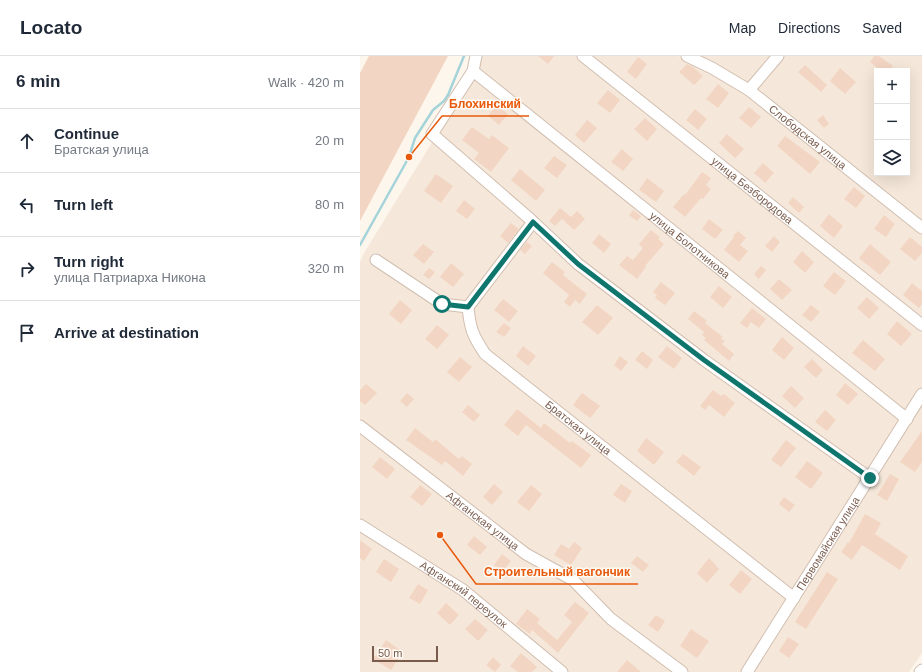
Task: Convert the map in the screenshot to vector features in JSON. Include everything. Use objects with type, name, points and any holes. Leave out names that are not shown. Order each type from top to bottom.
[{"type":"street","points":[[476,56],[473,71],[432,134],[533,222],[578,264],[704,360],[870,478]]},
{"type":"street","name":"улица Безбородова","points":[[583,56],[922,325]]},
{"type":"street","name":"Слободская улица","points":[[687,56],[712,68],[749,90],[922,228]]},
{"type":"street","points":[[749,90],[778,56]]},
{"type":"street","name":"улица Болотникова","points":[[473,71],[907,419]]},
{"type":"street","points":[[376,260],[442,304],[468,307],[533,222]]},
{"type":"street","name":"Братская улица","points":[[468,307],[469,325],[474,339],[484,354],[794,598]]},
{"type":"street","name":"Первомайская улица","points":[[747,672],[907,419],[918,412],[922,394]]},
{"type":"street","name":"Афганская улица","points":[[360,426],[526,554],[573,580],[611,618],[682,672]]},
{"type":"street","name":"Афганский переулок","points":[[360,525],[463,590],[562,672]]},
{"type":"shaded area","points":[[479,56],[678,56],[723,77],[748,94],[782,56],[922,56],[922,653],[909,672],[360,672],[360,262],[364,253],[477,69]]},
{"type":"shaded area","points":[[694,56],[773,56],[748,84]]},
{"type":"building","points":[[369,56],[448,56],[360,221],[360,73]]},
{"type":"building","points":[[538,56],[554,56],[548,64]]},
{"type":"building","points":[[874,56],[879,56],[893,66],[891,68],[877,68],[870,62]]},
{"type":"building","points":[[638,57],[647,64],[636,79],[627,72]]},
{"type":"building","points":[[687,64],[692,66],[703,76],[694,85],[679,72]]},
{"type":"building","points":[[805,65],[827,85],[821,92],[798,72]]},
{"type":"building","points":[[840,68],[856,82],[845,94],[830,81]]},
{"type":"building","points":[[718,84],[729,93],[718,108],[706,99]]},
{"type":"building","points":[[608,90],[620,100],[610,113],[597,103]]},
{"type":"building","points":[[496,105],[508,114],[499,125],[488,116]]},
{"type":"building","points":[[749,107],[761,117],[751,128],[739,118]]},
{"type":"building","points":[[695,109],[707,119],[698,130],[686,120]]},
{"type":"building","points":[[823,115],[829,124],[824,128],[817,120]]},
{"type":"building","points":[[645,118],[657,129],[647,141],[634,129]]},
{"type":"building","points":[[587,120],[597,128],[584,143],[575,135]]},
{"type":"building","points":[[472,127],[489,139],[492,135],[509,148],[491,172],[474,159],[479,153],[462,140]]},
{"type":"building","points":[[727,134],[744,149],[735,158],[719,143]]},
{"type":"building","points":[[785,136],[820,162],[810,174],[777,146]]},
{"type":"building","points":[[622,149],[633,159],[623,171],[611,162]]},
{"type":"building","points":[[554,156],[567,165],[557,178],[544,168]]},
{"type":"building","points":[[763,163],[774,173],[765,183],[754,173]]},
{"type":"building","points":[[520,169],[545,190],[536,201],[511,180]]},
{"type":"building","points":[[702,172],[711,178],[706,185],[711,189],[703,199],[701,198],[685,217],[673,207],[684,194],[685,195]]},
{"type":"building","points":[[436,174],[453,186],[441,203],[424,191]]},
{"type":"building","points":[[647,178],[664,191],[656,202],[639,190]]},
{"type":"building","points":[[854,187],[865,196],[856,208],[844,199]]},
{"type":"building","points":[[793,197],[804,207],[799,213],[788,203]]},
{"type":"building","points":[[464,200],[475,209],[467,219],[456,211]]},
{"type":"building","points":[[560,208],[571,217],[577,211],[585,219],[574,230],[562,219],[555,226],[549,221]]},
{"type":"building","points":[[633,210],[641,216],[637,221],[629,215]]},
{"type":"building","points":[[829,214],[843,226],[834,238],[820,226]]},
{"type":"building","points":[[884,215],[895,224],[886,237],[874,229]]},
{"type":"building","points":[[709,219],[723,230],[715,239],[702,229]]},
{"type":"building","points":[[511,223],[519,229],[508,243],[500,236]]},
{"type":"building","points":[[651,230],[660,237],[658,239],[664,244],[645,266],[646,267],[637,279],[619,265],[627,256],[633,260],[643,248],[639,244]]},
{"type":"building","points":[[738,231],[746,238],[740,245],[748,251],[739,262],[724,250]]},
{"type":"building","points":[[599,234],[611,244],[604,253],[592,243]]},
{"type":"building","points":[[774,236],[780,242],[772,252],[765,246]]},
{"type":"building","points":[[910,237],[922,247],[922,253],[915,261],[900,249]]},
{"type":"building","points":[[527,242],[532,246],[525,254],[520,250]]},
{"type":"building","points":[[423,244],[434,252],[424,264],[413,255]]},
{"type":"building","points":[[870,244],[891,262],[880,275],[859,258]]},
{"type":"building","points":[[802,251],[814,262],[805,273],[793,262]]},
{"type":"building","points":[[552,262],[565,272],[563,275],[587,294],[580,304],[575,300],[570,307],[564,302],[569,295],[543,273]]},
{"type":"building","points":[[451,263],[464,274],[453,287],[440,277]]},
{"type":"building","points":[[761,266],[766,270],[759,279],[754,274]]},
{"type":"building","points":[[429,268],[435,272],[429,279],[423,275]]},
{"type":"building","points":[[834,272],[846,281],[835,295],[823,286]]},
{"type":"building","points":[[779,279],[792,290],[782,300],[770,289]]},
{"type":"building","points":[[661,282],[675,293],[665,305],[655,298],[657,295],[653,292]]},
{"type":"building","points":[[912,283],[922,291],[922,304],[919,308],[903,295]]},
{"type":"building","points":[[719,286],[732,297],[723,308],[710,297]]},
{"type":"building","points":[[867,297],[879,308],[869,319],[857,308]]},
{"type":"building","points":[[503,299],[518,311],[509,322],[494,310]]},
{"type":"building","points":[[400,300],[412,310],[401,324],[389,314]]},
{"type":"building","points":[[597,305],[613,318],[598,335],[582,322]]},
{"type":"building","points":[[811,305],[820,312],[811,322],[802,315]]},
{"type":"building","points":[[752,308],[766,319],[759,328],[751,322],[747,328],[740,323]]},
{"type":"building","points":[[694,311],[707,321],[705,323],[723,337],[721,339],[725,341],[722,344],[734,354],[729,361],[704,340],[706,338],[702,335],[704,332],[688,319]]},
{"type":"building","points":[[897,321],[912,334],[901,346],[887,334]]},
{"type":"building","points":[[504,323],[511,328],[504,337],[496,332]]},
{"type":"building","points":[[437,325],[449,335],[437,349],[425,339]]},
{"type":"building","points":[[782,337],[794,348],[784,360],[772,350]]},
{"type":"building","points":[[863,340],[885,359],[875,371],[852,353]]},
{"type":"building","points":[[523,346],[536,356],[528,366],[516,356]]},
{"type":"building","points":[[667,346],[682,358],[674,369],[658,357]]},
{"type":"building","points":[[642,351],[653,360],[647,369],[635,360]]},
{"type":"building","points":[[620,356],[628,362],[621,371],[614,365]]},
{"type":"building","points":[[460,357],[472,367],[459,382],[447,372]]},
{"type":"building","points":[[812,359],[823,370],[816,378],[804,367]]},
{"type":"building","points":[[845,383],[858,394],[848,405],[836,395]]},
{"type":"building","points":[[366,384],[377,393],[365,405],[360,401],[360,390]]},
{"type":"building","points":[[791,386],[804,398],[795,408],[782,396]]},
{"type":"building","points":[[713,390],[721,396],[724,394],[735,403],[724,417],[709,405],[705,410],[700,406]]},
{"type":"building","points":[[407,393],[414,399],[407,407],[400,401]]},
{"type":"building","points":[[582,393],[600,406],[590,418],[573,405]]},
{"type":"building","points":[[468,405],[480,415],[474,422],[462,412]]},
{"type":"building","points":[[517,409],[541,428],[544,423],[570,443],[572,441],[591,455],[581,468],[526,425],[518,436],[504,425]]},
{"type":"building","points":[[825,410],[836,420],[827,431],[815,422]]},
{"type":"building","points":[[415,428],[433,442],[435,439],[459,459],[462,456],[472,464],[463,476],[445,461],[442,465],[406,440]]},
{"type":"building","points":[[922,431],[922,462],[915,472],[900,462]]},
{"type":"building","points":[[646,438],[664,452],[654,465],[637,451]]},
{"type":"building","points":[[786,440],[796,448],[781,467],[771,460]]},
{"type":"building","points":[[683,454],[701,467],[694,476],[676,462]]},
{"type":"building","points":[[380,457],[395,469],[387,479],[372,467]]},
{"type":"building","points":[[807,461],[823,473],[811,489],[795,477]]},
{"type":"building","points":[[890,474],[899,479],[887,501],[877,495]]},
{"type":"building","points":[[494,484],[503,492],[492,505],[483,497]]},
{"type":"building","points":[[621,484],[632,491],[625,503],[613,495]]},
{"type":"building","points":[[420,485],[432,494],[422,506],[410,497]]},
{"type":"building","points":[[531,485],[542,494],[529,511],[517,502]]},
{"type":"building","points":[[784,497],[795,505],[789,512],[779,504]]},
{"type":"building","points":[[865,514],[881,523],[875,534],[908,556],[900,570],[862,545],[852,560],[841,552],[848,542],[849,543]]},
{"type":"building","points":[[474,536],[487,547],[480,555],[467,545]]},
{"type":"building","points":[[360,540],[372,549],[364,561],[360,558]]},
{"type":"building","points":[[574,542],[582,548],[571,565],[554,555],[561,544],[569,549]]},
{"type":"building","points":[[502,554],[511,561],[502,572],[494,565]]},
{"type":"building","points":[[637,556],[649,565],[643,572],[631,563]]},
{"type":"building","points":[[709,558],[719,569],[707,583],[697,573]]},
{"type":"building","points":[[384,559],[399,569],[391,582],[376,572]]},
{"type":"building","points":[[741,570],[752,579],[740,594],[729,585]]},
{"type":"building","points":[[827,572],[838,579],[806,629],[795,622]]},
{"type":"building","points":[[418,584],[428,590],[420,604],[409,598]]},
{"type":"building","points":[[575,602],[589,613],[558,653],[532,630],[530,634],[516,624],[527,609],[540,619],[537,623],[557,640],[572,622],[564,615]]},
{"type":"building","points":[[446,603],[459,615],[450,625],[437,613]]},
{"type":"building","points":[[656,615],[665,621],[658,632],[648,625]]},
{"type":"building","points":[[475,619],[488,630],[478,641],[465,629]]},
{"type":"building","points":[[691,629],[709,641],[697,658],[680,646]]},
{"type":"building","points":[[788,637],[799,644],[789,658],[779,651]]},
{"type":"building","points":[[386,640],[403,652],[391,670],[373,659]]},
{"type":"building","points":[[521,653],[537,667],[532,672],[518,672],[510,666]]},
{"type":"building","points":[[493,657],[501,665],[495,672],[486,665]]},
{"type":"building","points":[[627,660],[641,672],[617,672]]},
{"type":"waterway","points":[[360,245],[409,157],[415,138],[433,110],[444,101],[448,95],[464,56]]},
{"type":"place","name":"Блохинский","points":[[409,157]]},
{"type":"place","name":"Строительный вагончик","points":[[440,535]]},
{"type":"route","points":[[442,304],[468,307],[533,222],[578,264],[704,360],[870,478]]}]
